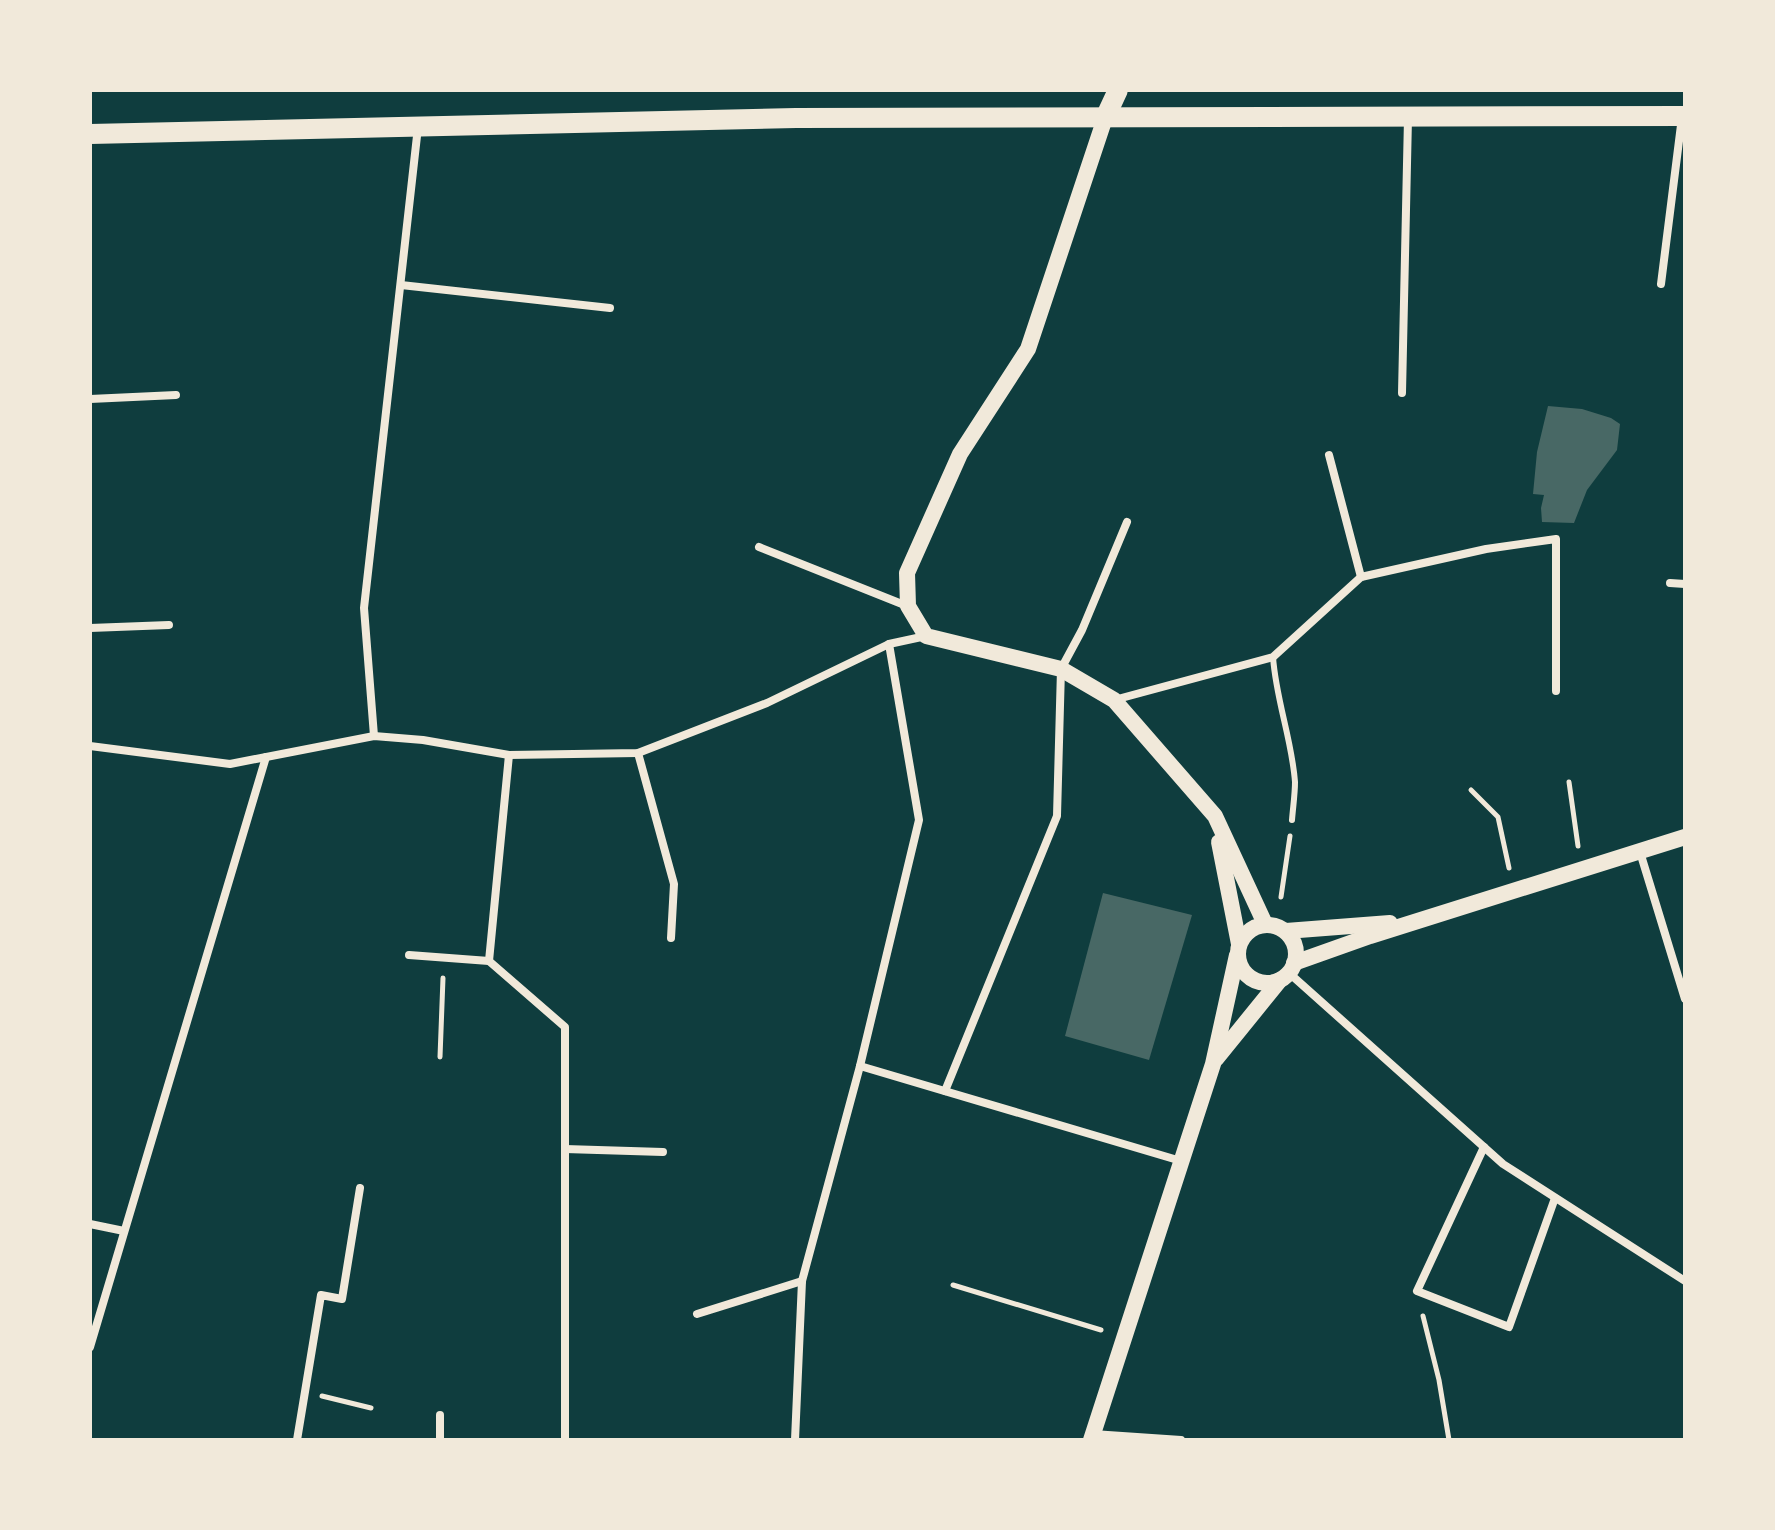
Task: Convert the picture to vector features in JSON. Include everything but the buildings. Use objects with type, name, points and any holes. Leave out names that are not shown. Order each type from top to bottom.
[{"type":"main road","points":[[1118,90],[1105,118],[1028,349],[960,454],[907,573],[908,606],[926,636],[1061,669],[1114,700],[1215,816],[1276,927],[1293,941],[1296,952],[1288,972],[1213,1064]]},
{"type":"main road","points":[[90,134],[796,118],[1684,116]]},
{"type":"main road","points":[[1215,816],[1240,967],[1257,981],[1268,983],[1288,972],[1420,921],[1685,837]]},
{"type":"main road","points":[[1092,1437],[1213,1064],[1238,950],[1245,934],[1254,927],[1420,921]]},
{"type":"street","points":[[1661,284],[1684,116]]},
{"type":"street","points":[[1402,393],[1408,117]]},
{"type":"street","points":[[374,736],[364,608],[419,127]]},
{"type":"street","points":[[401,285],[610,308]]},
{"type":"street","points":[[90,399],[176,395]]},
{"type":"street","points":[[1329,455],[1361,577]]},
{"type":"street","points":[[945,1091],[1057,816],[1061,669],[1082,630],[1127,522]]},
{"type":"street","points":[[1114,700],[1273,657],[1361,577],[1486,549],[1556,539],[1556,691]]},
{"type":"street","points":[[759,547],[908,606]]},
{"type":"street","points":[[1670,583],[1685,584]]},
{"type":"street","points":[[90,628],[169,625]]},
{"type":"street","points":[[90,746],[230,764],[374,736],[423,740],[509,755],[638,753],[767,703],[889,644],[926,636]]},
{"type":"street","points":[[795,1440],[802,1281],[860,1066],[919,820],[889,644]]},
{"type":"street","points":[[638,753],[674,884],[671,938]]},
{"type":"street","points":[[489,961],[509,755]]},
{"type":"street","points":[[90,1347],[266,757]]},
{"type":"street","points":[[1640,852],[1685,999]]},
{"type":"street","points":[[409,955],[489,961],[565,1027],[565,1440]]},
{"type":"street","points":[[1288,972],[1503,1164],[1685,1281]]},
{"type":"street","points":[[860,1066],[1183,1161]]},
{"type":"street","points":[[1484,1147],[1417,1291],[1509,1327],[1555,1198]]},
{"type":"street","points":[[565,1149],[663,1152]]},
{"type":"street","points":[[297,1440],[321,1295],[342,1299],[360,1188]]},
{"type":"street","points":[[90,1224],[124,1231]]},
{"type":"street","points":[[697,1314],[802,1281]]},
{"type":"street","points":[[440,1415],[440,1440]]},
{"type":"street","points":[[1092,1437],[1181,1440]]},
{"type":"lane","points":[[1273,657],[1275,683],[1295,782],[1292,820]]},
{"type":"path","points":[[1569,782],[1581,870]]},
{"type":"path","points":[[1471,790],[1498,817],[1514,891]]},
{"type":"path","points":[[1276,927],[1292,820]]},
{"type":"path","points":[[440,1057],[444,958]]},
{"type":"path","points":[[953,1285],[1125,1337]]},
{"type":"path","points":[[1417,1291],[1439,1380],[1449,1440]]},
{"type":"path","points":[[305,1392],[371,1408]]}]
